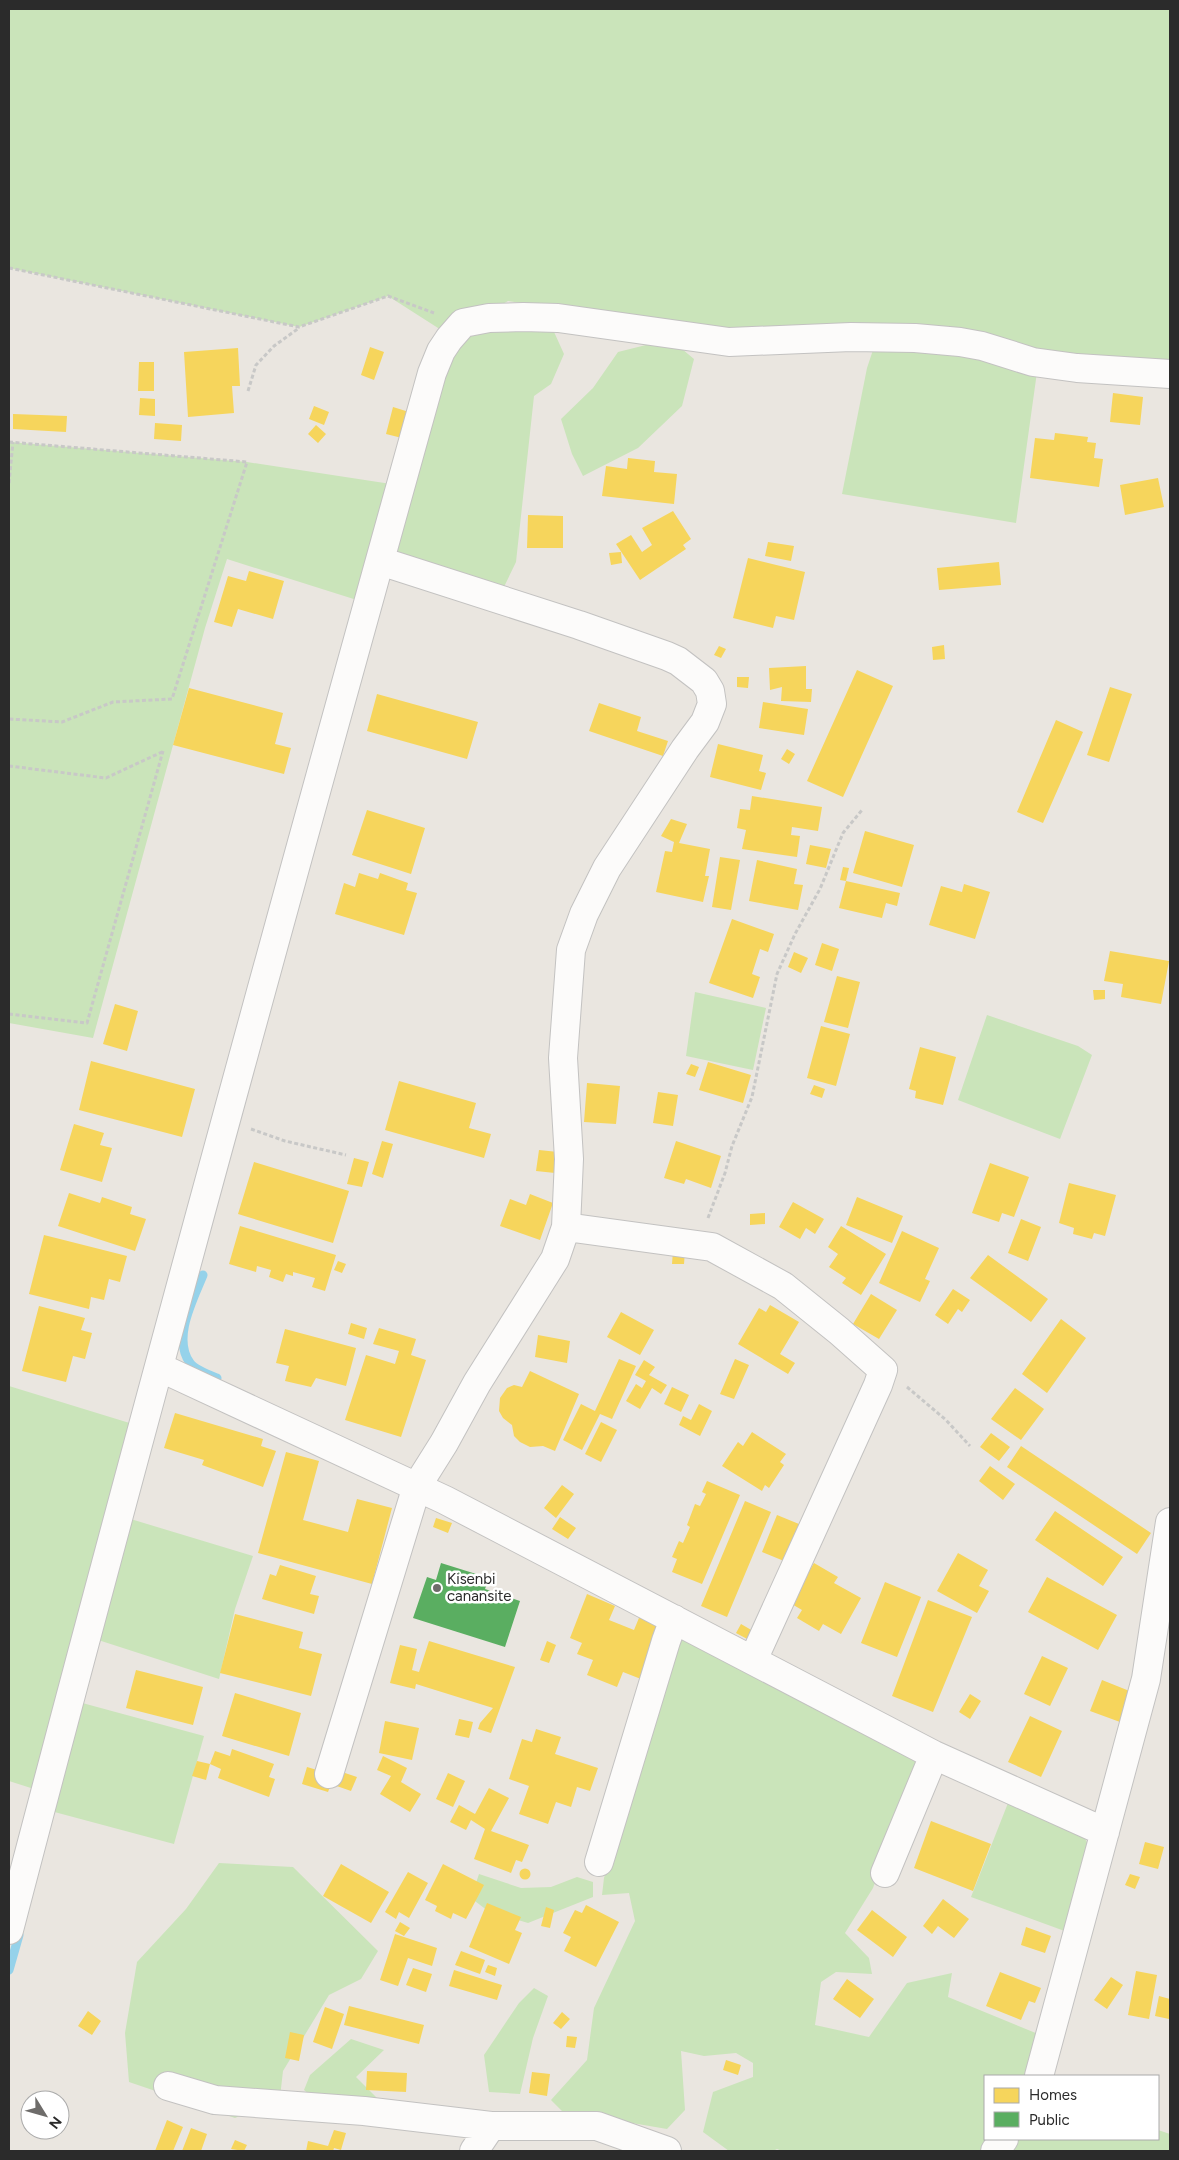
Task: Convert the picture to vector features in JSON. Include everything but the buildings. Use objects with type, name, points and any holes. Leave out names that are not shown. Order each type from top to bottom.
[{"type":"street","points":[[9,1930],[77,1665],[380,561],[432,372],[445,345],[463,323],[489,318],[558,318],[729,342],[812,338],[915,338],[982,346],[1042,363],[1077,368],[1170,374]]},
{"type":"street","points":[[329,1774],[417,1486],[477,1383],[555,1258],[566,1227],[568,1159],[563,1058],[571,950],[584,914],[608,868],[684,748],[705,722],[712,704],[710,691],[696,673],[667,656],[579,625],[380,561]]},
{"type":"street","points":[[566,1227],[712,1247],[783,1286],[839,1331],[883,1370],[878,1386],[752,1660]]},
{"type":"street","points":[[159,1366],[417,1486],[934,1755],[1105,1832]]},
{"type":"street","points":[[1039,2075],[1146,1679],[1170,1522]]},
{"type":"street","points":[[598,1862],[674,1619]]},
{"type":"street","points":[[886,1873],[934,1755]]},
{"type":"street","points":[[168,2086],[215,2100],[364,2111],[491,2126],[597,2126],[667,2151]]},
{"type":"street","points":[[474,2151],[491,2126]]},
{"type":"street","points":[[995,2151],[1003,2140]]},
{"type":"path","points":[[9,268],[299,327]]},
{"type":"path","points":[[248,391],[256,365],[274,346],[299,327],[388,296],[463,323]]},
{"type":"path","points":[[9,483],[11,442],[246,462],[172,699],[113,702],[62,722],[9,719]]},
{"type":"path","points":[[9,766],[106,778],[163,751],[87,1023],[9,1014]]},
{"type":"path","points":[[698,1244],[726,1172],[732,1146],[752,1097],[777,974],[795,934],[820,889],[842,833],[862,810]]},
{"type":"path","points":[[227,1120],[285,1141],[346,1155]]},
{"type":"path","points":[[883,1370],[916,1393],[946,1420],[970,1446]]},
{"type":"green space","points":[[9,9],[1170,9],[1170,366],[746,338],[508,301],[449,335],[388,296],[299,327],[9,268]]},
{"type":"green space","points":[[550,323],[564,354],[551,384],[534,396],[516,562],[502,591],[391,554],[453,342],[473,327]]},
{"type":"green space","points":[[670,339],[694,359],[682,406],[638,448],[583,476],[572,454],[561,419],[593,388],[618,352]]},
{"type":"green space","points":[[874,347],[974,355],[1037,372],[1016,523],[842,494],[867,368]]},
{"type":"green space","points":[[9,442],[247,462],[391,484],[360,601],[227,559],[205,628],[93,1038],[9,1023]]},
{"type":"green space","points":[[695,992],[766,1008],[753,1070],[686,1056]]},
{"type":"green space","points":[[987,1015],[1078,1046],[1092,1055],[1060,1139],[958,1100]]},
{"type":"green space","points":[[9,1386],[136,1425],[34,1789],[9,1781]]},
{"type":"green space","points":[[124,1517],[253,1556],[235,1609],[219,1679],[92,1638]]},
{"type":"green space","points":[[679,1635],[919,1757],[873,1888],[845,1933],[869,1958],[872,1974],[836,1972],[821,1982],[815,2025],[869,2037],[907,1983],[952,1973],[948,1997],[1043,2036],[1030,2075],[984,2075],[984,2140],[1159,2140],[1159,2130],[1170,2134],[1170,2151],[782,2151],[777,2149],[773,2151],[729,2151],[703,2132],[713,2092],[753,2077],[753,2063],[736,2053],[704,2056],[681,2051],[685,2110],[667,2129],[562,2111],[551,2100],[587,2060],[594,2008],[635,1921],[629,1893],[602,1895],[604,1878]]},
{"type":"green space","points":[[75,1701],[204,1736],[174,1844],[47,1810]]},
{"type":"green space","points":[[1008,1803],[1082,1834],[1093,1852],[1070,1933],[971,1897]]},
{"type":"green space","points":[[219,1863],[293,1867],[378,1951],[361,1979],[329,1995],[283,2071],[280,2097],[235,2118],[129,2082],[125,2033],[137,1962],[186,1909]]},
{"type":"green space","points":[[479,1874],[521,1888],[551,1887],[577,1877],[593,1882],[593,1897],[528,1923],[488,1911],[471,1898]]},
{"type":"green space","points":[[534,1988],[548,1996],[533,2038],[520,2094],[489,2092],[484,2055],[519,2003]]},
{"type":"green space","points":[[351,2039],[384,2050],[356,2077],[380,2101],[341,2120],[304,2090],[310,2075]]},
{"type":"waterway","points":[[203,1275],[186,1319],[183,1342],[185,1353],[192,1366],[217,1378]]},
{"type":"waterway","points":[[9,1970],[19,1935]]},
{"type":"place","name":"Kisenbi canansite","points":[[437,1588]]}]
